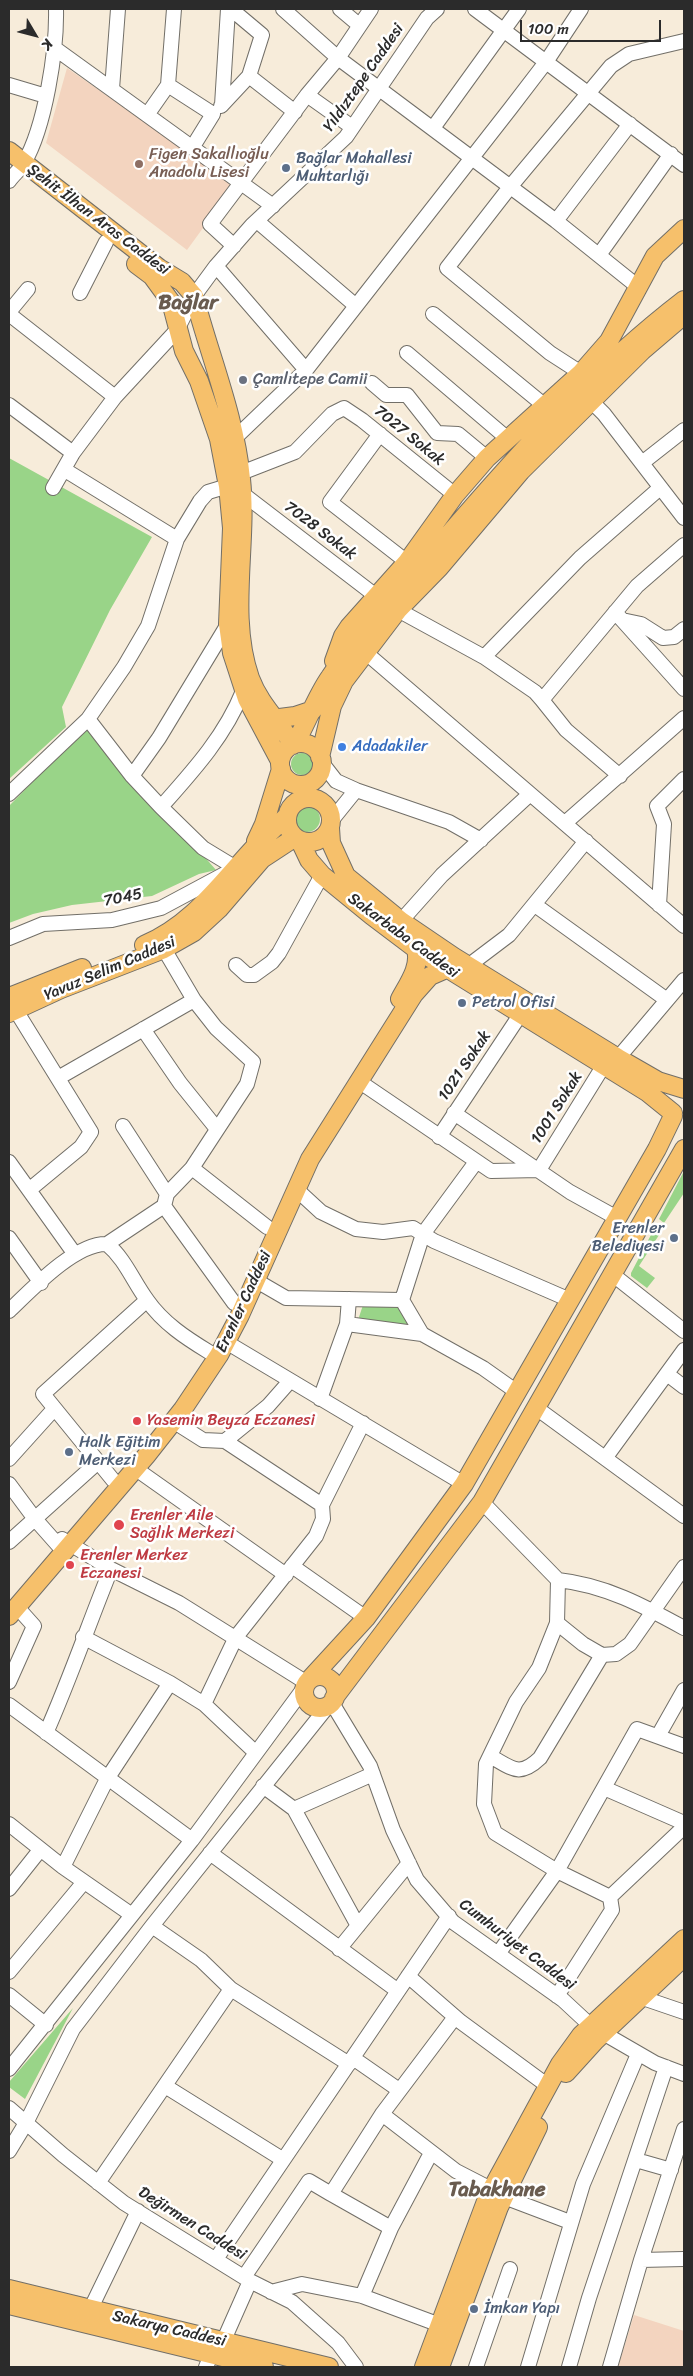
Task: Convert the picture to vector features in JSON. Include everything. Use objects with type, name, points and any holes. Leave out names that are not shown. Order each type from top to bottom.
[{"type":"main road","name":"Şehit İlhan Aras Caddesi","points":[[9,151],[14,170],[152,276],[171,302],[177,330],[219,439],[235,490],[243,549],[240,579],[242,652],[251,680],[272,719],[296,744]]},
{"type":"main road","name":"Şehit İlhan Aras Caddesi","points":[[14,170],[182,282],[194,296],[236,437],[240,473],[235,490],[232,528],[228,624],[232,653],[243,691],[281,768],[288,812]]},
{"type":"main road","points":[[328,678],[352,646],[511,462],[608,354],[609,341],[637,286],[655,256],[684,229]]},
{"type":"main road","points":[[253,849],[264,824],[281,768],[282,754],[296,744],[328,678],[343,636],[407,562],[455,495],[487,458],[581,372],[654,323],[684,300]]},
{"type":"main road","points":[[281,768],[287,780],[300,785],[312,782],[321,764],[332,706],[344,681],[398,610],[438,568],[521,471],[642,351],[684,315]]},
{"type":"main road","points":[[272,719],[295,716],[313,710]]},
{"type":"main road","points":[[296,744],[312,746],[321,764]]},
{"type":"main road","name":"Sakarbaba Caddesi","points":[[321,764],[331,843],[346,876],[400,921],[611,1062],[677,1119]]},
{"type":"main road","points":[[307,797],[315,798],[329,818],[321,839],[315,842],[297,839],[287,828],[288,812],[300,799],[307,797]]},
{"type":"main road","name":"Yavuz Selim Caddesi","points":[[11,1007],[158,939],[193,915],[288,812]]},
{"type":"main road","name":"Sakarbaba Caddesi","points":[[297,839],[309,860],[322,875],[370,915],[446,969],[520,1014],[611,1062],[684,1090]]},
{"type":"main road","name":"Yavuz Selim Caddesi","points":[[11,1007],[164,950],[194,932],[219,910],[262,859],[297,839]]},
{"type":"main road","name":"Erenler Caddesi","points":[[12,1608],[174,1402],[209,1352],[234,1303],[300,1154],[400,1000],[416,966],[418,958],[416,949]]},
{"type":"main road","name":"Erenler Caddesi","points":[[64,1543],[136,1469],[173,1421],[226,1342],[296,1190],[326,1132],[360,1082],[414,994],[430,976],[446,969]]},
{"type":"main road","points":[[684,1090],[675,1099],[677,1119],[617,1218],[464,1484],[366,1618],[307,1683],[305,1698],[312,1706],[322,1708],[331,1702],[482,1502],[684,1150]]},
{"type":"main road","points":[[307,1683],[319,1676],[328,1678],[335,1689],[331,1702]]},
{"type":"main road","points":[[440,2367],[498,2193],[565,2074],[597,2029],[684,1939]]},
{"type":"main road","points":[[424,2367],[440,2325],[498,2193],[560,2064],[581,2035],[597,2029],[640,1997],[684,1957]]},
{"type":"main road","name":"Sakarya Caddesi","points":[[9,2289],[329,2367]]},
{"type":"main road","name":"Sakarya Caddesi","points":[[9,2305],[208,2361],[264,2367]]},
{"type":"street","points":[[14,170],[37,134],[46,96],[56,9]]},
{"type":"street","points":[[112,90],[118,9]]},
{"type":"street","points":[[147,115],[168,85],[174,9]]},
{"type":"street","points":[[218,110],[230,9]]},
{"type":"street","points":[[192,148],[218,110],[249,76],[262,35],[230,9]]},
{"type":"street","points":[[282,9],[338,58],[556,221],[637,286]]},
{"type":"street","points":[[340,9],[359,25]]},
{"type":"street","points":[[234,246],[210,224],[307,95],[338,58],[371,9]]},
{"type":"street","name":"Yıldıztepe Caddesi","points":[[53,488],[74,453],[115,397],[177,330],[194,296],[216,266],[257,221],[346,138],[428,18],[437,9]]},
{"type":"street","points":[[475,9],[684,165]]},
{"type":"street","points":[[433,128],[519,9]]},
{"type":"street","points":[[236,437],[306,370],[546,62],[581,9]]},
{"type":"street","points":[[581,372],[550,353],[447,268],[510,187],[610,66],[628,54],[683,45]]},
{"type":"street","points":[[53,47],[273,206]]},
{"type":"street","points":[[249,76],[295,112]]},
{"type":"street","points":[[9,85],[46,96]]},
{"type":"street","points":[[168,85],[218,110]]},
{"type":"street","points":[[307,95],[352,127]]},
{"type":"street","points":[[556,221],[630,124]]},
{"type":"street","points":[[599,256],[671,154]]},
{"type":"street","points":[[257,221],[356,306]]},
{"type":"street","points":[[80,293],[106,242]]},
{"type":"street","points":[[216,266],[306,370]]},
{"type":"street","points":[[28,289],[9,313],[115,397]]},
{"type":"street","points":[[433,314],[545,406]]},
{"type":"street","points":[[407,353],[508,439]]},
{"type":"street","points":[[372,383],[386,395],[407,395],[437,433],[458,434],[487,458]]},
{"type":"street","points":[[591,401],[604,414],[660,488],[684,516]]},
{"type":"street","points":[[9,405],[74,453]]},
{"type":"street","name":"7027 Sokak","points":[[240,473],[295,452],[332,414],[344,408],[380,434],[455,495]]},
{"type":"street","points":[[642,464],[684,430]]},
{"type":"street","points":[[380,434],[330,502],[407,562]]},
{"type":"street","points":[[65,470],[177,539]]},
{"type":"street","points":[[484,657],[580,558],[660,488]]},
{"type":"street","points":[[9,794],[88,719],[124,667],[148,626],[177,539],[200,501],[208,492],[235,490]]},
{"type":"street","name":"7028 Sokak","points":[[235,490],[376,596]]},
{"type":"street","points":[[542,700],[619,616],[637,586],[684,545]]},
{"type":"street","points":[[398,610],[484,657],[535,692],[566,730],[620,776]]},
{"type":"street","points":[[619,616],[642,624],[663,638],[674,637],[684,629]]},
{"type":"street","points":[[619,616],[684,689]]},
{"type":"street","points":[[132,776],[159,738],[228,624]]},
{"type":"street","points":[[365,652],[684,926]]},
{"type":"street","points":[[161,806],[200,763],[232,718],[243,691]]},
{"type":"street","points":[[564,823],[620,776],[684,718]]},
{"type":"street","points":[[88,719],[132,776],[161,806],[204,848],[236,868]]},
{"type":"street","points":[[321,764],[336,781],[356,790],[449,822],[481,840]]},
{"type":"street","points":[[659,905],[664,824],[657,806],[684,779]]},
{"type":"street","points":[[329,818],[356,790]]},
{"type":"street","points":[[400,921],[442,875],[530,794]]},
{"type":"street","points":[[468,966],[509,935],[586,841]]},
{"type":"street","points":[[204,848],[218,876]]},
{"type":"street","name":"7045","points":[[9,938],[43,924],[112,920],[161,908],[236,868]]},
{"type":"street","points":[[236,965],[248,975],[254,975],[272,962],[322,875]]},
{"type":"street","points":[[535,905],[667,1000]]},
{"type":"street","points":[[9,1310],[74,1253],[96,1244],[107,1244],[165,1200],[192,1168],[247,1084],[253,1062],[216,1028],[194,1000],[164,950]]},
{"type":"street","name":"1001 Sokak","points":[[539,1170],[611,1062],[684,980]]},
{"type":"street","points":[[58,1078],[194,1000]]},
{"type":"street","points":[[11,1007],[91,1132],[81,1147],[29,1190]]},
{"type":"street","name":"1021 Sokak","points":[[439,1137],[520,1014]]},
{"type":"street","points":[[143,1029],[180,1083],[217,1129]]},
{"type":"street","points":[[360,1082],[491,1172],[539,1170]]},
{"type":"street","points":[[454,1113],[570,1192],[617,1218]]},
{"type":"street","points":[[123,1126],[165,1200],[234,1303]]},
{"type":"street","points":[[9,1162],[74,1253]]},
{"type":"street","points":[[422,1334],[402,1300],[423,1234],[476,1162]]},
{"type":"street","points":[[192,1168],[267,1227]]},
{"type":"street","points":[[296,1190],[321,1212],[356,1229],[383,1232],[413,1228],[434,1241],[570,1300]]},
{"type":"street","points":[[9,1238],[41,1283]]},
{"type":"street","points":[[107,1244],[117,1253],[147,1300],[176,1330],[209,1352]]},
{"type":"street","points":[[612,1274],[684,1331]]},
{"type":"street","points":[[255,1280],[286,1298],[402,1300]]},
{"type":"street","points":[[320,1399],[347,1324],[349,1299]]},
{"type":"street","points":[[113,1480],[43,1394],[147,1300]]},
{"type":"street","points":[[347,1324],[422,1334],[483,1368],[517,1392]]},
{"type":"street","points":[[226,1342],[464,1484]]},
{"type":"street","points":[[606,1457],[684,1350]]},
{"type":"street","points":[[667,1374],[684,1387]]},
{"type":"street","points":[[224,1441],[268,1406],[290,1381]]},
{"type":"street","points":[[535,1407],[683,1513]]},
{"type":"street","points":[[9,1459],[54,1409]]},
{"type":"street","points":[[173,1421],[203,1440],[224,1441],[322,1505]]},
{"type":"street","points":[[204,1704],[236,1637],[316,1536],[323,1519],[322,1505],[363,1423]]},
{"type":"street","points":[[9,1542],[98,1462]]},
{"type":"street","points":[[136,1469],[289,1571],[366,1618]]},
{"type":"street","points":[[9,1484],[35,1519],[64,1543],[179,1603],[307,1683],[192,1840],[9,2070]]},
{"type":"street","points":[[482,1502],[558,1580],[582,1583],[613,1592],[684,1628]]},
{"type":"street","points":[[557,1623],[583,1644],[602,1655],[616,1654],[630,1644],[684,1567]]},
{"type":"street","points":[[46,1733],[66,1688],[83,1637],[111,1569]]},
{"type":"street","points":[[558,1580],[557,1623],[539,1668],[516,1702],[486,1764],[484,1804],[495,1833],[557,1871],[610,1897]]},
{"type":"street","points":[[9,1682],[34,1626],[12,1608]]},
{"type":"street","points":[[83,1637],[170,1683],[204,1704],[256,1753]]},
{"type":"street","points":[[490,1756],[518,1770],[529,1769],[540,1758],[602,1655]]},
{"type":"street","points":[[63,1867],[107,1779],[170,1683]]},
{"type":"street","points":[[658,1736],[684,1690]]},
{"type":"street","points":[[9,2151],[26,2123],[73,2029],[152,1926],[331,1702]]},
{"type":"street","name":"Cumhuriyet Caddesi","points":[[331,1702],[370,1766],[393,1830],[417,1880],[448,1916],[557,1996],[597,2029],[638,2054],[684,2074]]},
{"type":"street","points":[[9,1705],[192,1840]]},
{"type":"street","points":[[498,1954],[557,1871],[637,1728],[684,1746]]},
{"type":"street","points":[[294,1809],[373,1774]]},
{"type":"street","points":[[264,1786],[294,1809],[358,1926]]},
{"type":"street","points":[[604,1788],[684,1825],[610,1897]]},
{"type":"street","points":[[9,1824],[40,1850],[132,1915]]},
{"type":"street","points":[[9,1889],[40,1850]]},
{"type":"street","points":[[210,1853],[398,1991]]},
{"type":"street","points":[[339,1949],[409,1863]]},
{"type":"street","points":[[9,1972],[84,1882]]},
{"type":"street","points":[[557,1996],[612,1910],[610,1897]]},
{"type":"street","points":[[216,2259],[448,1916]]},
{"type":"street","points":[[152,1926],[201,1960],[231,1989],[399,2090]]},
{"type":"street","points":[[408,1976],[455,2017],[548,2086]]},
{"type":"street","points":[[98,2183],[231,1989]]},
{"type":"street","points":[[9,1995],[46,2025]]},
{"type":"street","points":[[640,1997],[684,2012]]},
{"type":"street","points":[[331,2194],[382,2114],[455,2017]]},
{"type":"street","points":[[528,2367],[570,2222],[583,2184],[638,2054]]},
{"type":"street","points":[[569,2367],[589,2298],[666,2067]]},
{"type":"street","points":[[165,2086],[282,2159]]},
{"type":"street","name":"Değirmen Caddesi","points":[[9,2108],[98,2183],[138,2211],[247,2279],[292,2302],[338,2343],[356,2367]]},
{"type":"street","points":[[382,2114],[456,2171],[498,2193],[570,2222]]},
{"type":"street","points":[[610,2367],[641,2260],[684,2129]]},
{"type":"street","points":[[362,2296],[391,2228],[431,2153]]},
{"type":"street","points":[[636,2160],[671,2170]]},
{"type":"street","points":[[223,2342],[247,2279],[309,2180],[391,2228]]},
{"type":"street","points":[[90,2310],[138,2211]]},
{"type":"street","points":[[641,2260],[684,2259]]},
{"type":"street","points":[[476,2367],[510,2269]]},
{"type":"street","points":[[271,2292],[302,2284],[362,2296],[440,2325]]},
{"type":"shaded area","name":"Figen Sakallıoğlu Anadolu Lisesi","points":[[67,68],[235,184],[187,250],[46,143]]},
{"type":"shaded area","points":[[634,2315],[684,2331],[684,2367],[618,2367]]},
{"type":"green space","points":[[9,458],[152,537],[110,610],[62,707],[66,727],[9,779]]},
{"type":"green space","points":[[89,724],[216,870],[199,874],[152,896],[72,905],[33,914],[9,923],[9,806]]},
{"type":"green space","points":[[302,753],[310,756],[313,764],[310,772],[302,775],[294,772],[291,764],[294,756]]},
{"type":"green space","points":[[307,806],[316,810],[320,819],[316,828],[307,832],[298,828],[294,819],[298,810]]},
{"type":"green space","points":[[684,1171],[684,1193],[664,1223],[659,1219]]},
{"type":"green space","points":[[653,1231],[659,1235],[639,1266],[655,1278],[647,1288],[631,1276],[631,1273]]},
{"type":"green space","points":[[397,1304],[414,1328],[361,1321],[359,1317],[363,1305]]},
{"type":"green space","points":[[73,2008],[25,2099],[9,2087],[9,2082]]},
{"type":"place","name":"Figen Sakallıoğlu Anadolu Lisesi","points":[[139,164]]},
{"type":"place","name":"Bağlar Mahallesi Muhtarlığı","points":[[286,168]]},
{"type":"place","name":"Çamlıtepe Camii","points":[[243,380]]},
{"type":"place","name":"Adadakiler","points":[[342,747]]},
{"type":"place","name":"Petrol Ofisi","points":[[462,1003]]},
{"type":"place","name":"Erenler Belediyesi","points":[[674,1238]]},
{"type":"place","name":"Yasemin Beyza Eczanesi","points":[[137,1421]]},
{"type":"place","name":"Halk Eğitim Merkezi","points":[[69,1452]]},
{"type":"place","name":"Erenler Aile Sağlık Merkezi","points":[[119,1525]]},
{"type":"place","name":"Erenler Merkez Eczanesi","points":[[70,1565]]},
{"type":"place","name":"İmkan Yapı","points":[[474,2309]]},
{"type":"district","name":"Bağlar","points":[[188,304]]},
{"type":"district","name":"Tabakhane","points":[[497,2191]]}]
